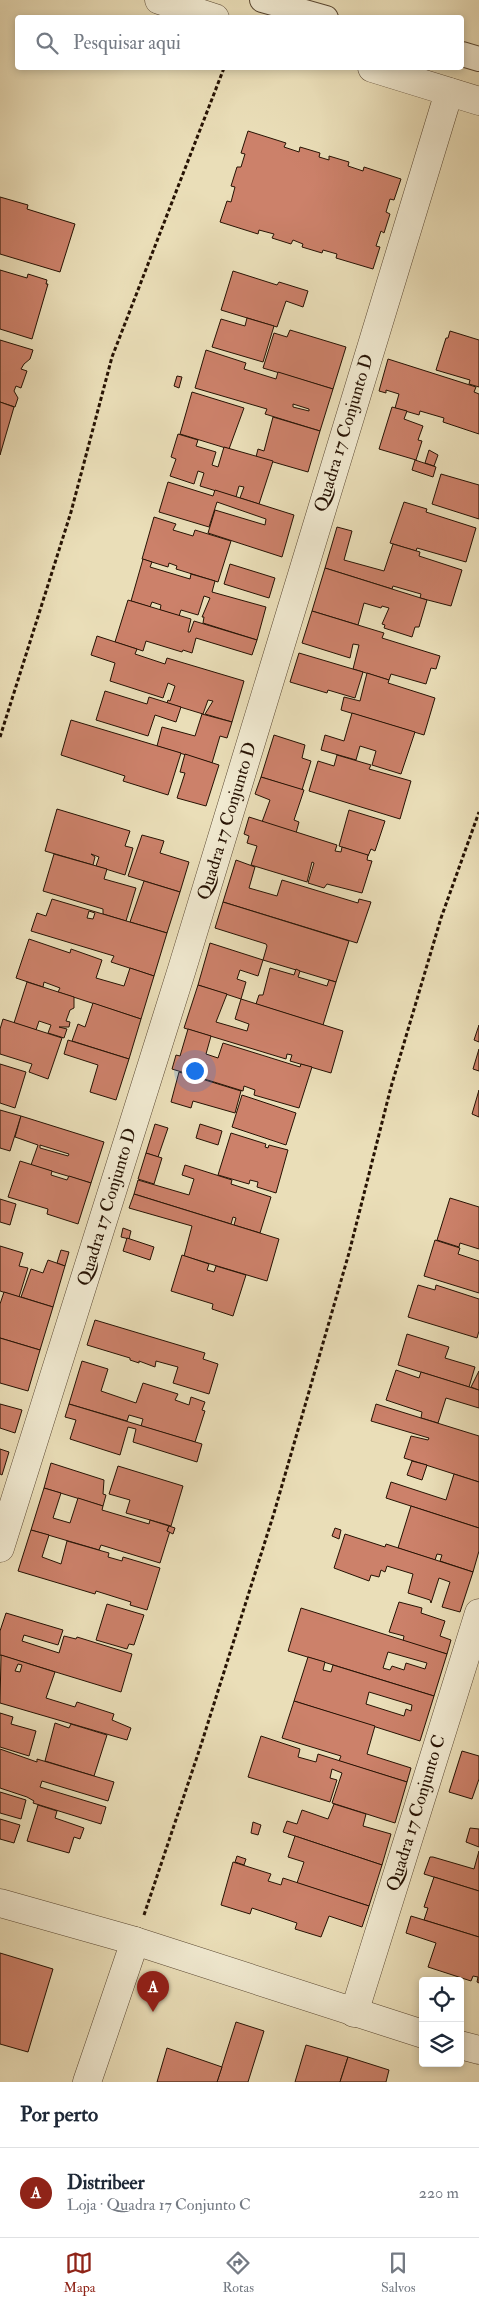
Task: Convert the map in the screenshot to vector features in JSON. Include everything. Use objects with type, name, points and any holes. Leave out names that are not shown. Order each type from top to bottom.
[{"type":"street","points":[[159,0],[206,15]]},
{"type":"street","points":[[262,0],[315,15]]},
{"type":"street","points":[[464,55],[479,59]]},
{"type":"street","points":[[378,70],[479,102]]},
{"type":"street","name":"Quadra 17 Conjunto D","points":[[0,1548],[182,969],[449,92]]},
{"type":"street","name":"Quadra 17 Conjunto C","points":[[354,2013],[479,1613]]},
{"type":"street","points":[[0,1903],[135,1942],[419,2033]]},
{"type":"street","points":[[87,2082],[135,1942]]},
{"type":"street","points":[[464,2046],[479,2050]]},
{"type":"path","points":[[0,737],[71,512],[112,357],[223,70]]},
{"type":"path","points":[[135,1942],[204,1736],[274,1513],[349,1253],[391,1087],[441,918],[479,812]]},
{"type":"building","points":[[248,131],[286,143],[284,147],[299,152],[300,147],[320,153],[319,157],[329,160],[329,156],[349,162],[348,166],[363,171],[364,167],[401,179],[394,200],[390,199],[386,212],[390,214],[384,233],[381,231],[376,246],[380,247],[373,269],[336,258],[337,254],[323,250],[322,253],[302,247],[303,244],[293,240],[291,244],[272,238],[274,234],[259,230],[258,234],[220,222],[227,201],[231,202],[235,187],[231,186],[237,167],[241,167],[245,154],[241,153]]},
{"type":"building","points":[[0,197],[28,205],[27,209],[75,224],[60,272],[0,254]]},
{"type":"building","points":[[0,270],[27,278],[28,274],[47,280],[46,284],[48,284],[32,339],[0,329]]},
{"type":"building","points":[[233,271],[277,285],[279,282],[308,291],[303,307],[286,301],[277,327],[221,310]]},
{"type":"building","points":[[247,318],[274,326],[263,362],[212,347],[221,319],[245,326]]},
{"type":"building","points":[[290,330],[346,347],[333,389],[263,368],[274,333],[287,337]]},
{"type":"building","points":[[450,331],[479,340],[479,387],[469,384],[470,380],[436,370]]},
{"type":"building","points":[[0,340],[33,350],[30,359],[21,369],[27,371],[21,388],[16,386],[14,391],[18,398],[15,407],[0,402]]},
{"type":"building","points":[[206,350],[246,363],[244,369],[276,379],[278,372],[333,389],[320,431],[265,414],[267,409],[195,388]],"holes":[[[293,404],[309,409],[309,411],[293,407]]]},
{"type":"building","points":[[388,359],[476,387],[474,392],[479,394],[479,434],[443,422],[444,418],[420,411],[419,415],[395,408],[399,394],[386,390],[386,393],[379,391]]},
{"type":"building","points":[[177,376],[182,377],[179,388],[174,386]]},
{"type":"building","points":[[192,392],[244,408],[229,449],[180,434]]},
{"type":"building","points":[[0,402],[14,407],[0,455]]},
{"type":"building","points":[[392,407],[407,411],[404,419],[423,426],[418,440],[422,441],[416,460],[379,449]]},
{"type":"building","points":[[273,417],[320,431],[308,472],[256,457],[258,449],[264,451]]},
{"type":"building","points":[[178,434],[198,440],[196,446],[216,452],[212,465],[218,467],[224,447],[273,461],[259,504],[240,498],[244,487],[239,486],[236,497],[200,486],[204,473],[198,471],[194,484],[170,476],[176,459],[171,457]]},
{"type":"building","points":[[429,450],[438,455],[434,466],[425,463]]},
{"type":"building","points":[[415,460],[436,467],[433,477],[412,470]]},
{"type":"building","points":[[441,474],[479,485],[479,519],[432,504]]},
{"type":"building","points":[[168,482],[213,496],[215,490],[294,515],[282,557],[208,533],[215,510],[265,525],[266,519],[217,502],[209,527],[159,512]]},
{"type":"building","points":[[404,502],[427,509],[426,512],[476,528],[466,562],[417,548],[416,551],[390,543]]},
{"type":"building","points":[[154,517],[176,524],[173,530],[193,536],[195,530],[231,541],[218,582],[176,569],[177,566],[169,563],[168,567],[142,559]]},
{"type":"building","points":[[337,527],[352,531],[344,560],[384,571],[393,544],[420,552],[419,556],[462,570],[451,606],[420,598],[421,594],[393,586],[392,589],[325,568]]},
{"type":"building","points":[[143,559],[152,562],[150,567],[190,579],[191,574],[215,581],[212,592],[266,607],[257,640],[203,623],[204,617],[202,617],[210,598],[204,596],[198,615],[181,610],[179,616],[160,610],[161,605],[152,602],[150,607],[131,601]]},
{"type":"building","points":[[230,564],[275,578],[269,598],[224,584]]},
{"type":"building","points":[[325,568],[427,600],[419,627],[415,627],[412,637],[384,628],[385,625],[382,624],[389,608],[382,606],[381,608],[364,603],[358,625],[312,611]]},
{"type":"building","points":[[128,600],[191,619],[188,632],[190,632],[194,621],[257,640],[252,655],[196,638],[192,653],[183,650],[182,652],[146,641],[143,651],[115,642]]},
{"type":"building","points":[[312,611],[384,633],[382,638],[440,656],[436,669],[431,668],[426,684],[391,674],[389,680],[353,669],[359,645],[353,644],[350,658],[302,643]]},
{"type":"building","points":[[97,636],[137,649],[135,654],[165,664],[167,658],[244,681],[232,722],[205,714],[213,701],[208,700],[203,714],[167,703],[168,700],[170,701],[175,686],[168,683],[163,698],[110,681],[115,663],[91,655]]},
{"type":"building","points":[[299,653],[363,672],[355,698],[328,690],[327,693],[290,682]]},
{"type":"building","points":[[367,673],[389,680],[388,683],[435,698],[424,735],[341,710],[344,697],[360,701]]},
{"type":"building","points":[[105,691],[147,704],[149,697],[181,707],[176,722],[155,715],[148,736],[96,720]]},
{"type":"building","points":[[352,713],[415,732],[401,774],[372,765],[376,751],[360,746],[356,760],[321,750],[325,735],[344,741]]},
{"type":"building","points":[[202,714],[232,722],[227,738],[220,736],[212,763],[157,746],[162,727],[195,736]]},
{"type":"building","points":[[71,720],[181,753],[168,795],[123,781],[125,776],[61,755]]},
{"type":"building","points":[[274,735],[305,745],[302,758],[311,761],[302,790],[261,777]]},
{"type":"building","points":[[185,754],[219,765],[206,806],[177,798],[185,773],[180,772]]},
{"type":"building","points":[[337,755],[371,765],[369,769],[411,781],[400,819],[309,791],[318,761],[334,766]]},
{"type":"building","points":[[261,777],[304,790],[294,820],[299,822],[296,833],[262,822],[270,800],[255,794]]},
{"type":"building","points":[[57,809],[130,831],[125,846],[133,848],[125,875],[96,866],[99,857],[91,854],[95,857],[93,865],[45,851]]},
{"type":"building","points":[[349,810],[385,821],[375,851],[371,849],[368,856],[339,846]]},
{"type":"building","points":[[249,817],[337,845],[335,851],[341,852],[342,847],[368,855],[367,860],[372,861],[362,893],[327,884],[324,888],[308,883],[314,863],[312,862],[307,882],[251,865],[257,846],[247,843],[249,836],[244,834]]},
{"type":"building","points":[[142,835],[164,841],[160,853],[189,862],[180,892],[128,876]]},
{"type":"building","points":[[54,854],[107,869],[104,879],[136,888],[126,921],[103,914],[103,909],[43,891]]},
{"type":"building","points":[[236,860],[255,867],[249,888],[277,896],[282,880],[358,903],[359,899],[371,902],[357,943],[223,902]]},
{"type":"building","points":[[144,881],[180,892],[167,933],[130,922]]},
{"type":"building","points":[[52,899],[167,933],[154,976],[111,962],[114,956],[31,931],[37,913],[46,916]],"holes":[[[89,911],[95,913],[93,919],[87,918]]]},
{"type":"building","points":[[223,902],[349,941],[336,982],[263,960],[266,944],[215,928]]},
{"type":"building","points":[[29,939],[70,953],[71,949],[102,960],[96,978],[124,986],[130,968],[154,976],[141,1019],[58,992],[60,988],[44,982],[43,987],[16,978]]},
{"type":"building","points":[[210,943],[263,960],[258,976],[240,970],[237,979],[246,982],[241,999],[198,985]]},
{"type":"building","points":[[270,968],[294,975],[296,969],[300,971],[298,977],[327,986],[329,980],[336,982],[323,1025],[256,1004],[259,995],[263,995]]},
{"type":"building","points":[[27,982],[74,997],[74,1008],[70,1010],[66,1021],[70,1022],[69,1027],[59,1027],[67,1029],[64,1038],[48,1033],[51,1025],[39,1021],[36,1030],[14,1023]]},
{"type":"building","points":[[198,985],[227,994],[216,1022],[247,1031],[249,1024],[235,1019],[241,999],[343,1031],[331,1073],[290,1061],[292,1055],[287,1054],[286,1059],[184,1028]]},
{"type":"building","points":[[93,1003],[141,1019],[129,1059],[72,1041],[78,1024],[85,1027]]},
{"type":"building","points":[[3,1019],[62,1038],[48,1079],[29,1072],[32,1064],[0,1054],[0,1029]]},
{"type":"building","points":[[479,1025],[479,1042],[474,1040]]},
{"type":"building","points":[[188,1029],[211,1036],[206,1054],[218,1058],[223,1043],[300,1067],[301,1064],[312,1067],[299,1108],[254,1095],[255,1090],[244,1086],[243,1091],[172,1069],[176,1055],[180,1056]]},
{"type":"building","points":[[68,1040],[129,1059],[116,1100],[90,1092],[98,1065],[64,1054]]},
{"type":"building","points":[[479,1049],[479,1071],[473,1069]]},
{"type":"building","points":[[0,1064],[26,1072],[15,1108],[0,1103]]},
{"type":"building","points":[[179,1072],[241,1091],[235,1113],[193,1101],[191,1108],[171,1102]]},
{"type":"building","points":[[479,1090],[479,1117],[472,1114]]},
{"type":"building","points":[[242,1095],[296,1113],[286,1145],[232,1127]]},
{"type":"building","points":[[0,1110],[21,1116],[10,1151],[0,1148]]},
{"type":"building","points":[[21,1116],[104,1142],[91,1183],[31,1165],[38,1145],[15,1137]],"holes":[[[40,1145],[69,1154],[68,1156],[40,1148]]]},
{"type":"building","points":[[155,1124],[168,1128],[158,1157],[146,1153]]},
{"type":"building","points":[[200,1124],[222,1131],[218,1145],[196,1138]]},
{"type":"building","points":[[231,1133],[266,1144],[265,1147],[268,1148],[269,1145],[288,1150],[276,1193],[257,1187],[258,1182],[250,1180],[249,1184],[218,1175]]},
{"type":"building","points":[[146,1153],[162,1158],[154,1184],[138,1179]]},
{"type":"building","points":[[20,1161],[52,1171],[51,1175],[67,1180],[69,1176],[91,1183],[78,1224],[47,1214],[48,1209],[8,1197]]},
{"type":"building","points":[[185,1165],[232,1180],[231,1184],[271,1197],[260,1233],[234,1225],[236,1218],[233,1217],[231,1224],[134,1194],[138,1180],[189,1195],[194,1179],[182,1175]]},
{"type":"building","points":[[134,1194],[279,1239],[267,1281],[184,1256],[192,1226],[129,1208]]},
{"type":"building","points":[[450,1198],[479,1207],[479,1249],[460,1243],[459,1247],[437,1240]]},
{"type":"building","points":[[0,1199],[16,1204],[10,1225],[0,1222]]},
{"type":"building","points":[[123,1228],[131,1231],[129,1239],[121,1237]]},
{"type":"building","points":[[127,1238],[154,1247],[150,1260],[123,1251]]},
{"type":"building","points":[[435,1240],[460,1248],[458,1254],[479,1261],[479,1293],[424,1276]]},
{"type":"building","points":[[0,1246],[23,1253],[19,1266],[28,1268],[19,1297],[0,1291]]},
{"type":"building","points":[[61,1250],[69,1252],[65,1266],[57,1263]]},
{"type":"building","points":[[182,1255],[209,1264],[207,1270],[214,1272],[216,1266],[246,1275],[233,1316],[212,1309],[213,1304],[171,1291]]},
{"type":"building","points":[[48,1260],[65,1266],[53,1307],[21,1297],[31,1269],[43,1273]]},
{"type":"building","points":[[418,1285],[435,1290],[436,1285],[479,1299],[479,1331],[477,1338],[408,1317]]},
{"type":"building","points":[[4,1292],[53,1307],[40,1350],[0,1338],[0,1304]]},
{"type":"building","points":[[95,1320],[205,1353],[203,1359],[218,1364],[209,1394],[173,1383],[178,1367],[156,1361],[155,1367],[87,1345]]},
{"type":"building","points":[[407,1334],[449,1347],[445,1358],[475,1367],[469,1387],[398,1365]]},
{"type":"building","points":[[0,1338],[40,1350],[28,1391],[0,1383]]},
{"type":"building","points":[[82,1361],[108,1369],[101,1391],[136,1403],[143,1383],[178,1394],[175,1400],[189,1405],[191,1397],[205,1402],[202,1410],[205,1411],[195,1442],[141,1426],[143,1419],[129,1415],[127,1421],[69,1404]]},
{"type":"building","points":[[396,1370],[419,1378],[421,1372],[479,1390],[479,1408],[446,1398],[438,1423],[421,1418],[422,1412],[386,1400]]},
{"type":"building","points":[[479,1371],[479,1390],[471,1387]]},
{"type":"building","points":[[0,1404],[22,1410],[15,1433],[0,1428]]},
{"type":"building","points":[[69,1404],[202,1444],[197,1462],[133,1442],[136,1429],[128,1427],[120,1455],[70,1439],[76,1420],[65,1417]]},
{"type":"building","points":[[376,1404],[479,1436],[479,1482],[404,1458],[411,1436],[428,1440],[429,1438],[371,1421]]},
{"type":"building","points":[[0,1449],[9,1452],[2,1475],[0,1474]]},
{"type":"building","points":[[412,1461],[427,1465],[422,1480],[407,1475]]},
{"type":"building","points":[[51,1463],[104,1480],[103,1494],[106,1495],[103,1506],[44,1488]]},
{"type":"building","points":[[118,1466],[183,1486],[171,1526],[126,1513],[130,1500],[109,1494]]},
{"type":"building","points":[[454,1474],[479,1482],[479,1528],[386,1498],[391,1482],[446,1500]]},
{"type":"building","points":[[44,1488],[61,1493],[53,1518],[70,1523],[78,1498],[103,1506],[102,1510],[149,1524],[150,1520],[169,1526],[167,1531],[170,1531],[160,1563],[101,1545],[99,1550],[31,1530]]},
{"type":"building","points":[[411,1506],[479,1528],[479,1551],[473,1572],[440,1561],[442,1555],[437,1554],[435,1560],[398,1548]]},
{"type":"building","points":[[169,1526],[175,1528],[173,1534],[167,1531]]},
{"type":"building","points":[[335,1528],[341,1530],[339,1539],[332,1536]]},
{"type":"building","points":[[31,1530],[49,1535],[42,1557],[61,1564],[67,1541],[109,1553],[108,1557],[122,1561],[123,1557],[160,1568],[147,1610],[130,1605],[131,1602],[96,1591],[95,1594],[18,1571]]},
{"type":"building","points":[[345,1534],[385,1547],[386,1544],[473,1572],[460,1612],[442,1607],[450,1582],[439,1578],[431,1603],[430,1600],[408,1593],[413,1574],[387,1566],[385,1572],[381,1570],[379,1577],[371,1575],[369,1581],[334,1568]]},
{"type":"building","points":[[399,1602],[422,1608],[421,1613],[445,1621],[440,1636],[451,1640],[447,1654],[403,1641],[404,1636],[389,1632]]},
{"type":"building","points":[[107,1604],[144,1615],[134,1645],[129,1644],[127,1649],[96,1640]]},
{"type":"building","points":[[301,1608],[447,1654],[434,1696],[288,1651]],"holes":[[[388,1652],[427,1663],[425,1669],[406,1663],[404,1670],[392,1666],[390,1670],[383,1668]]]},
{"type":"building","points":[[6,1613],[63,1630],[58,1645],[24,1635],[22,1641],[59,1653],[64,1636],[76,1639],[77,1637],[132,1654],[121,1692],[0,1655],[0,1631]]},
{"type":"building","points":[[1,1655],[55,1672],[46,1698],[75,1707],[77,1702],[114,1714],[112,1720],[131,1728],[127,1740],[0,1703]],"holes":[[[18,1664],[22,1665],[20,1672],[15,1671]]]},
{"type":"building","points":[[308,1657],[325,1662],[323,1670],[331,1672],[333,1665],[434,1696],[420,1741],[294,1701]],"holes":[[[369,1692],[412,1705],[411,1711],[406,1709],[404,1716],[366,1704]]]},
{"type":"building","points":[[294,1701],[375,1726],[367,1754],[411,1768],[407,1782],[339,1761],[341,1756],[282,1738]]},
{"type":"building","points":[[0,1713],[13,1717],[11,1724],[36,1731],[29,1756],[0,1747]]},
{"type":"building","points":[[55,1723],[69,1728],[71,1724],[107,1735],[94,1776],[45,1761]]},
{"type":"building","points":[[261,1736],[300,1749],[298,1757],[316,1762],[318,1754],[407,1782],[395,1823],[332,1803],[342,1773],[332,1769],[330,1778],[337,1780],[330,1802],[248,1777]]},
{"type":"building","points":[[0,1749],[37,1762],[37,1759],[114,1782],[108,1801],[42,1781],[40,1787],[106,1807],[101,1824],[33,1803],[34,1801],[27,1797],[0,1788]]},
{"type":"building","points":[[462,1751],[479,1756],[479,1779],[472,1799],[449,1792]]},
{"type":"building","points":[[0,1792],[26,1800],[21,1819],[0,1813]]},
{"type":"building","points":[[334,1804],[366,1814],[363,1826],[391,1834],[382,1865],[283,1832],[287,1821],[297,1824],[302,1810],[328,1819]]},
{"type":"building","points":[[38,1805],[57,1811],[55,1818],[84,1828],[80,1839],[74,1837],[69,1853],[27,1841]]},
{"type":"building","points":[[0,1819],[20,1825],[14,1843],[0,1839]]},
{"type":"building","points":[[253,1822],[261,1825],[258,1835],[251,1833]]},
{"type":"building","points":[[470,1828],[479,1829],[479,1847],[466,1842]]},
{"type":"building","points":[[295,1836],[382,1865],[369,1906],[297,1883],[304,1862],[288,1857]]},
{"type":"building","points":[[479,1851],[479,1891],[424,1874],[430,1857],[474,1869]]},
{"type":"building","points":[[237,1856],[246,1859],[244,1865],[235,1862]]},
{"type":"building","points":[[233,1862],[271,1874],[268,1881],[281,1885],[283,1878],[369,1906],[362,1927],[329,1916],[321,1937],[295,1929],[297,1923],[252,1908],[250,1914],[221,1905]]},
{"type":"building","points":[[434,1877],[479,1891],[479,1937],[424,1920],[428,1908],[424,1907]]},
{"type":"building","points":[[411,1916],[479,1937],[479,1983],[477,1982],[478,1977],[473,1976],[471,1981],[464,1977],[428,1967],[436,1943],[406,1933]]},
{"type":"building","points":[[0,1953],[53,1969],[28,2052],[0,2044]]},
{"type":"building","points":[[236,2022],[264,2031],[248,2082],[217,2082]]},
{"type":"building","points":[[306,2045],[348,2057],[340,2082],[295,2082]]},
{"type":"building","points":[[167,2048],[222,2067],[217,2082],[157,2082]]},
{"type":"building","points":[[348,2057],[389,2070],[386,2082],[340,2082]]},
{"type":"place","name":"Distribeer","points":[[153,2012]]}]
